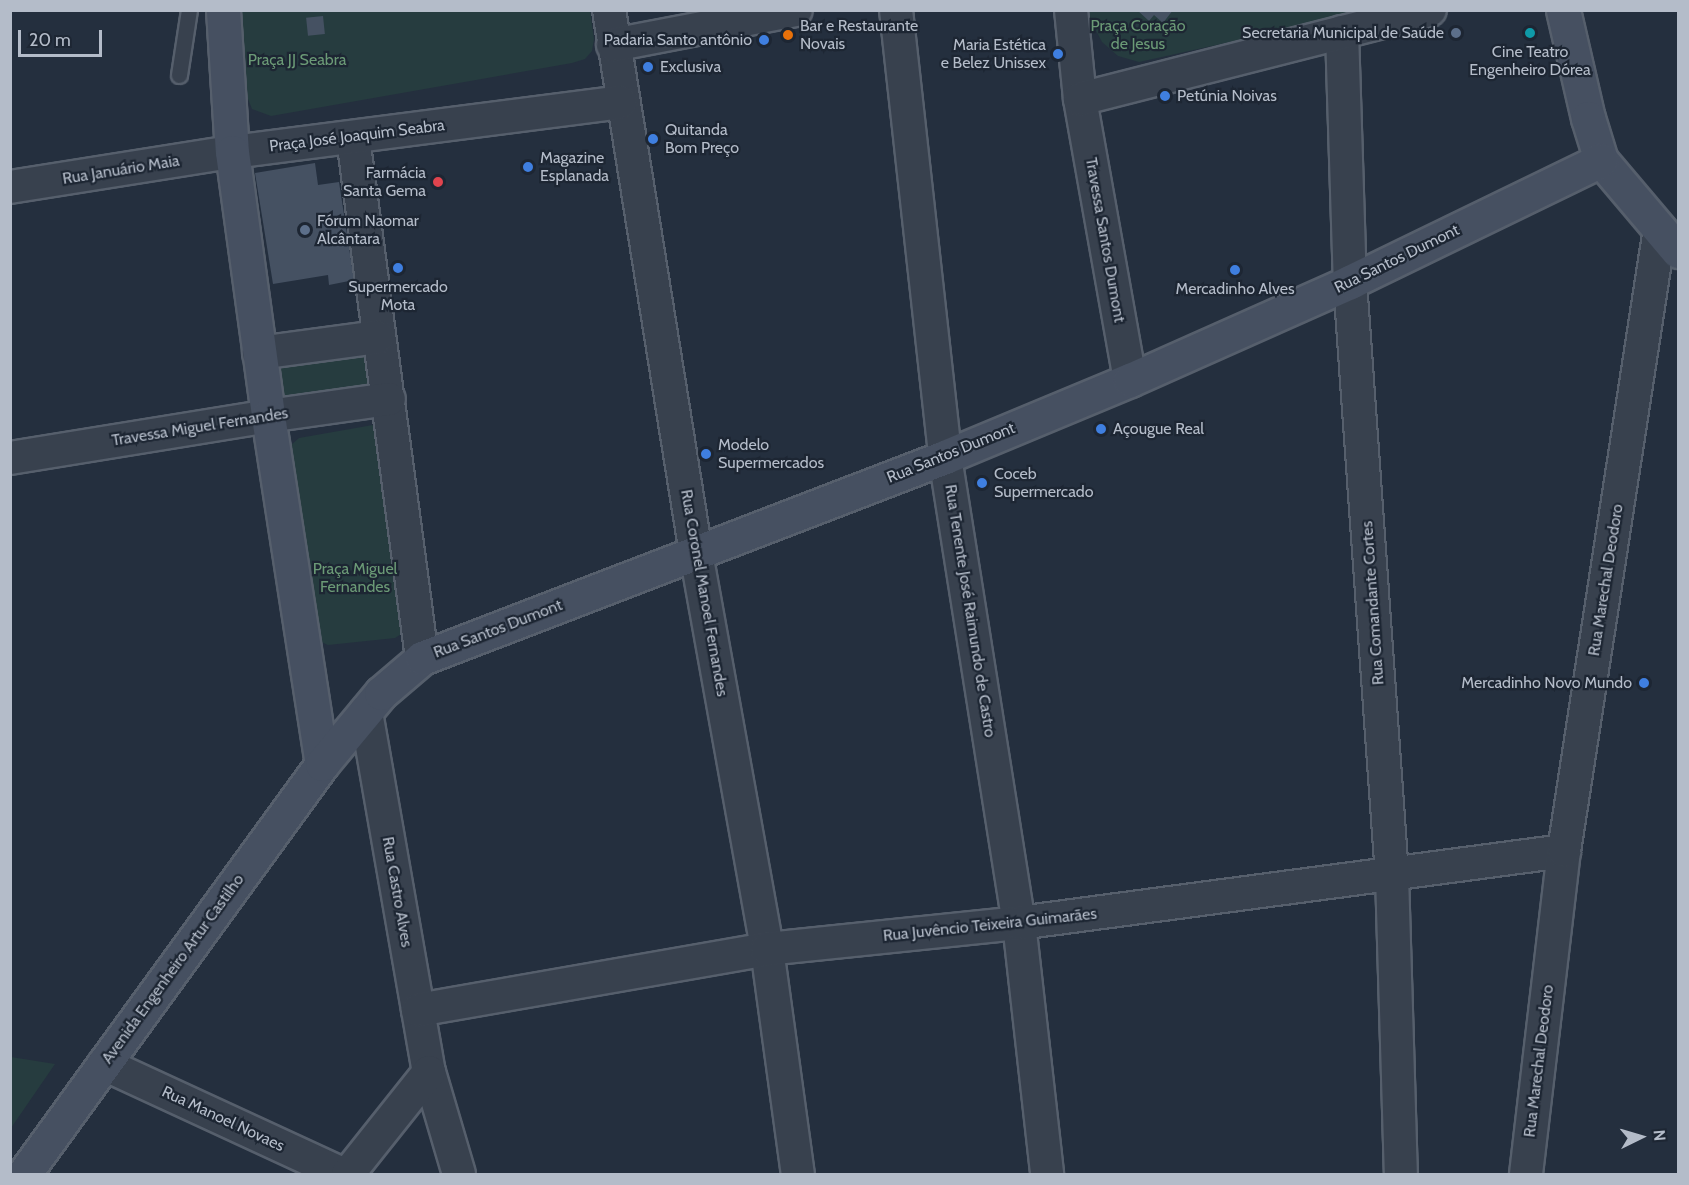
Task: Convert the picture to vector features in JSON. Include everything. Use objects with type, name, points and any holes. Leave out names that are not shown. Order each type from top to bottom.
[{"type":"main road","points":[[223,10],[232,152],[268,416],[322,764]]},
{"type":"main road","name":"Rua Marechal Deodoro","points":[[1563,10],[1588,118],[1601,160],[1669,240]]},
{"type":"main road","name":"Rua Santos Dumont","points":[[322,764],[396,677],[422,658],[945,457],[1130,380],[1350,282],[1601,160]]},
{"type":"main road","name":"Avenida Engenheiro Artur Castilho","points":[[24,1174],[322,764]]},
{"type":"street","name":"Rua Coronel Manoel Fernandes","points":[[609,10],[621,102],[696,553],[767,949],[798,1174]]},
{"type":"street","points":[[613,45],[796,10]]},
{"type":"street","name":"Rua Tenente José Raimundo de Castro","points":[[896,10],[945,457],[1019,923],[1047,1174]]},
{"type":"street","points":[[1071,10],[1080,99],[1430,10]]},
{"type":"street","name":"Rua Comandante Cortes","points":[[1342,32],[1350,282],[1392,875],[1401,1174]]},
{"type":"street","name":"Travessa Santos Dumont","points":[[1080,99],[1130,380]]},
{"type":"street","name":"Praça José Joaquim Seabra","points":[[232,152],[621,102]]},
{"type":"street","points":[[353,138],[422,658]]},
{"type":"street","name":"Rua Januário Maia","points":[[10,188],[232,152]]},
{"type":"street","name":"Rua Marechal Deodoro","points":[[1526,1174],[1564,851],[1669,240]]},
{"type":"street","points":[[259,353],[378,337]]},
{"type":"street","name":"Travessa Miguel Fernandes","points":[[10,458],[268,416],[389,399]]},
{"type":"street","name":"Rua Castro Alves","points":[[366,712],[429,1072],[459,1174]]},
{"type":"street","name":"Rua Juvêncio Teixeira Guimarães","points":[[418,1010],[767,949],[1019,923],[1564,851]]},
{"type":"street","name":"Rua Manoel Novaes","points":[[104,1064],[342,1174]]},
{"type":"street","points":[[348,1174],[429,1072]]},
{"type":"lane","points":[[179,75],[189,10]]},
{"type":"green space","name":"Praça JJ Seabra","points":[[239,11],[590,11],[594,39],[592,51],[585,59],[572,63],[271,116],[252,109],[248,99]]},
{"type":"green space","name":"Praça Coração de Jesus","points":[[1089,11],[1370,11],[1139,62],[1118,56],[1102,42],[1091,21]]},
{"type":"green space","points":[[371,344],[377,393],[281,404],[275,356]]},
{"type":"green space","name":"Praça Miguel Fernandes","points":[[373,425],[382,434],[409,629],[395,638],[328,645],[315,639],[290,446],[299,438]]},
{"type":"green space","points":[[10,1057],[55,1064],[11,1128]]},
{"type":"building","points":[[1137,10],[1173,10],[1163,23],[1154,15],[1149,21]]},
{"type":"building","points":[[323,16],[325,34],[308,36],[306,18]]},
{"type":"building","name":"Fórum Naomar Alcântara","points":[[315,163],[318,185],[339,182],[354,280],[329,285],[328,275],[273,284],[255,173]]},
{"type":"place","name":"Secretaria Municipal de Saúde","points":[[1456,33]]},
{"type":"place","name":"Cine Teatro Engenheiro Dórea","points":[[1530,33]]},
{"type":"place","name":"Bar e Restaurante Novais","points":[[788,35]]},
{"type":"place","name":"Padaria Santo antônio","points":[[764,40]]},
{"type":"place","name":"Maria Estética e Belez Unissex","points":[[1058,54]]},
{"type":"place","name":"Exclusiva","points":[[648,67]]},
{"type":"place","name":"Petúnia Noivas","points":[[1165,96]]},
{"type":"place","name":"Quitanda Bom Preço","points":[[653,139]]},
{"type":"place","name":"Magazine Esplanada","points":[[528,167]]},
{"type":"place","name":"Farmácia Santa Gema","points":[[438,182]]},
{"type":"place","name":"Fórum Naomar Alcântara","points":[[305,230]]},
{"type":"place","name":"Supermercado Mota","points":[[398,268]]},
{"type":"place","name":"Mercadinho Alves","points":[[1235,270]]},
{"type":"place","name":"Açougue Real","points":[[1101,429]]},
{"type":"place","name":"Modelo Supermercados","points":[[706,454]]},
{"type":"place","name":"Coceb Supermercado","points":[[982,483]]},
{"type":"place","name":"Mercadinho Novo Mundo","points":[[1644,683]]}]
